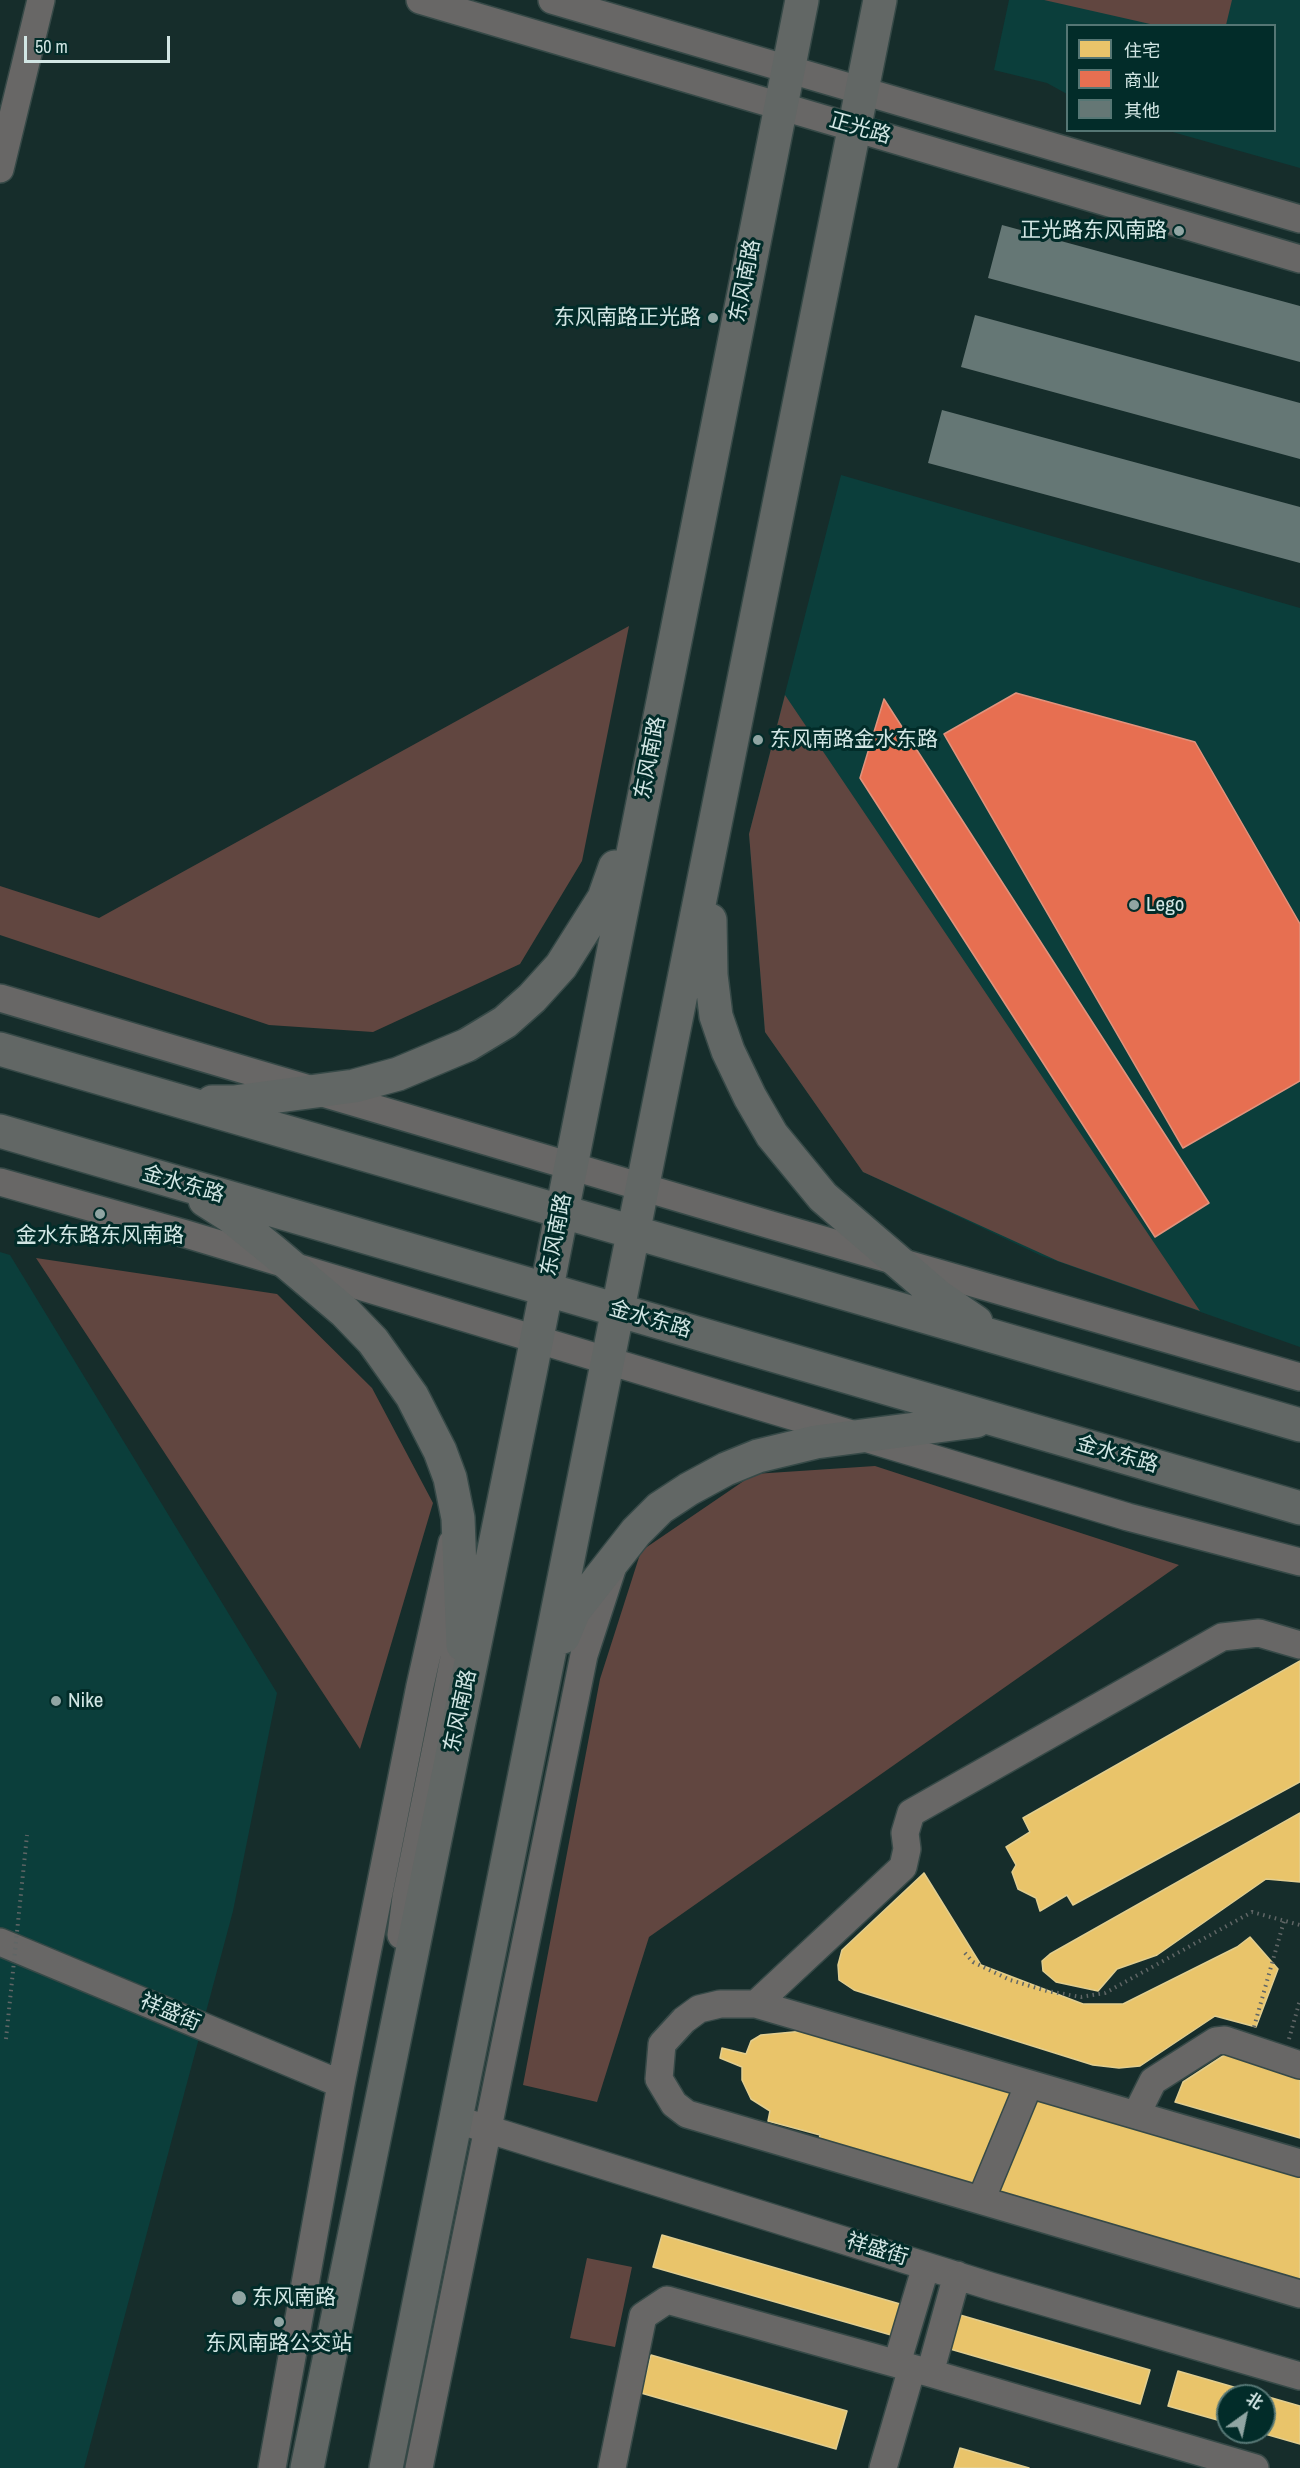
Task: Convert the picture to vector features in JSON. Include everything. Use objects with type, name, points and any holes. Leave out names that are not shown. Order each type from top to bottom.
[{"type":"main road","name":"东风南路","points":[[306,2468],[547,1290],[802,0]]},
{"type":"main road","points":[[387,2468],[880,0]]},
{"type":"main road","points":[[185,1102],[234,1102],[354,1086],[398,1074],[467,1045],[504,1022],[532,998],[561,966],[604,898],[650,766]]},
{"type":"main road","points":[[709,858],[711,975],[716,1016],[728,1051],[750,1097],[772,1135],[824,1197],[938,1296],[1002,1339]]},
{"type":"main road","points":[[0,1049],[1300,1425]]},
{"type":"main road","name":"金水东路","points":[[0,1131],[1300,1508]]},
{"type":"main road","points":[[181,1184],[230,1216],[345,1312],[373,1341],[412,1396],[440,1451],[450,1478],[458,1518],[466,1687]]},
{"type":"main road","points":[[544,1680],[574,1611],[617,1555],[660,1508],[688,1489],[726,1469],[758,1456],[816,1442],[992,1419]]},
{"type":"street","points":[[0,169],[41,0]]},
{"type":"street","name":"正光路","points":[[420,0],[1300,259]]},
{"type":"street","name":"正光路","points":[[552,0],[1300,219]]},
{"type":"street","points":[[0,998],[1300,1377]]},
{"type":"street","points":[[0,1182],[290,1265],[1128,1517],[1300,1562]]},
{"type":"street","points":[[306,2468],[394,1980],[406,1898],[462,1618],[511,1468]]},
{"type":"street","points":[[272,2468],[341,2084],[420,1686],[458,1518]]},
{"type":"street","points":[[419,2468],[584,1655],[617,1555]]},
{"type":"street","points":[[756,2004],[903,1867],[907,1849],[905,1833],[911,1813],[1222,1637],[1259,1633],[1300,1645]]},
{"type":"street","name":"祥盛街","points":[[0,1942],[341,2084]]},
{"type":"street","points":[[1300,2163],[756,2004],[720,2004],[699,2009],[684,2020],[662,2044],[659,2079],[674,2104],[687,2114],[1300,2294]]},
{"type":"street","points":[[1136,2115],[1153,2081],[1216,2041],[1225,2040],[1292,2062]]},
{"type":"street","points":[[981,2200],[1029,2084]]},
{"type":"street","name":"祥盛街","points":[[456,2119],[926,2266],[1300,2376]]},
{"type":"street","points":[[913,2368],[926,2266]]},
{"type":"street","points":[[883,2468],[913,2368],[957,2275]]},
{"type":"street","points":[[612,2468],[643,2316],[667,2300],[913,2368],[1255,2468]]},
{"type":"path","points":[[6,2039],[27,1835]]},
{"type":"path","points":[[965,1953],[973,1962],[1010,1980],[1047,1991],[1081,1997],[1105,1993],[1244,1914],[1252,1912],[1300,1925]]},
{"type":"path","points":[[1248,2048],[1284,1921]]},
{"type":"path","points":[[1292,2062],[1300,2000]]},
{"type":"shaded area","points":[[1009,0],[1300,0],[1300,168],[1173,132],[1276,132],[1276,24],[1066,24],[1066,93],[1047,83],[994,70]]},
{"type":"shaded area","points":[[1044,0],[1232,0],[1226,24],[1150,24]]},
{"type":"shaded area","points":[[841,475],[1300,608],[1300,1347],[1042,1256],[863,1172],[765,1032],[749,834]]},
{"type":"shaded area","points":[[629,626],[582,861],[520,964],[373,1032],[269,1025],[0,935],[0,886],[99,918]]},
{"type":"shaded area","points":[[785,695],[1200,1311],[1058,1261],[863,1172],[765,1032],[749,834]]},
{"type":"shaded area","points":[[0,1252],[10,1255],[277,1693],[233,1911],[84,2468],[0,2468]]},
{"type":"shaded area","points":[[36,1258],[277,1294],[372,1388],[433,1503],[360,1749]]},
{"type":"shaded area","points":[[875,1466],[1179,1565],[649,1937],[597,2102],[523,2085],[600,1679],[641,1551],[754,1474]]},
{"type":"shaded area","points":[[587,2258],[632,2267],[615,2347],[570,2338]]},
{"type":"building: 住宅","points":[[1300,1661],[1300,1782],[1073,1905],[1067,1895],[1040,1911],[1036,1898],[1018,1889],[1012,1872],[1016,1865],[1006,1847],[1030,1832],[1023,1818]]},
{"type":"building: 住宅","points":[[1300,1813],[1300,1882],[1266,1879],[1157,1955],[1117,1969],[1098,1991],[1056,1982],[1043,1971],[1042,1961],[1050,1954]]},
{"type":"building: 住宅","points":[[924,1873],[981,1965],[1083,2004],[1123,2004],[1237,1947],[1250,1937],[1278,1969],[1256,2027],[1215,2016],[1140,2066],[1119,2068],[1093,2065],[854,1990],[839,1980],[838,1965],[842,1950]]},
{"type":"building: 住宅","points":[[804,2031],[1300,2176],[1300,2282],[818,2144],[820,2135],[768,2121],[770,2111],[751,2099],[742,2080],[742,2067],[720,2058],[722,2048],[746,2054],[751,2041],[761,2035]]},
{"type":"building: 住宅","points":[[1226,2054],[1300,2079],[1300,2138],[1175,2102],[1183,2082]]},
{"type":"building: 住宅","points":[[662,2235],[907,2306],[898,2337],[653,2267]]},
{"type":"building: 住宅","points":[[960,2315],[1150,2370],[1140,2404],[950,2349]]},
{"type":"building: 住宅","points":[[651,2355],[847,2411],[836,2449],[641,2393]]},
{"type":"building: 住宅","points":[[1178,2371],[1223,2384],[1216,2384],[1216,2420],[1168,2406]]},
{"type":"building: 住宅","points":[[1276,2399],[1300,2406],[1300,2444],[1276,2437]]},
{"type":"building: 住宅","points":[[960,2448],[1029,2468],[954,2468]]},
{"type":"building: 商业","points":[[1016,693],[1195,742],[1300,924],[1300,1081],[1183,1148],[944,734]]},
{"type":"building: 商业","points":[[884,699],[1209,1203],[1155,1237],[860,778]]},
{"type":"building: 其他","points":[[1002,225],[1300,306],[1300,362],[988,278]]},
{"type":"building: 其他","points":[[975,315],[1300,403],[1300,459],[961,367]]},
{"type":"building: 其他","points":[[942,410],[1300,507],[1300,563],[928,463]]},
{"type":"place","name":"正光路东风南路","points":[[1179,231]]},
{"type":"place","name":"东风南路正光路","points":[[713,318]]},
{"type":"place","name":"东风南路金水东路","points":[[758,740]]},
{"type":"place","name":"Lego","points":[[1134,905]]},
{"type":"place","name":"金水东路东风南路","points":[[100,1214]]},
{"type":"place","name":"Nike","points":[[56,1701]]},
{"type":"place","name":"东风南路","points":[[239,2298]]},
{"type":"place","name":"东风南路公交站","points":[[279,2322]]}]
